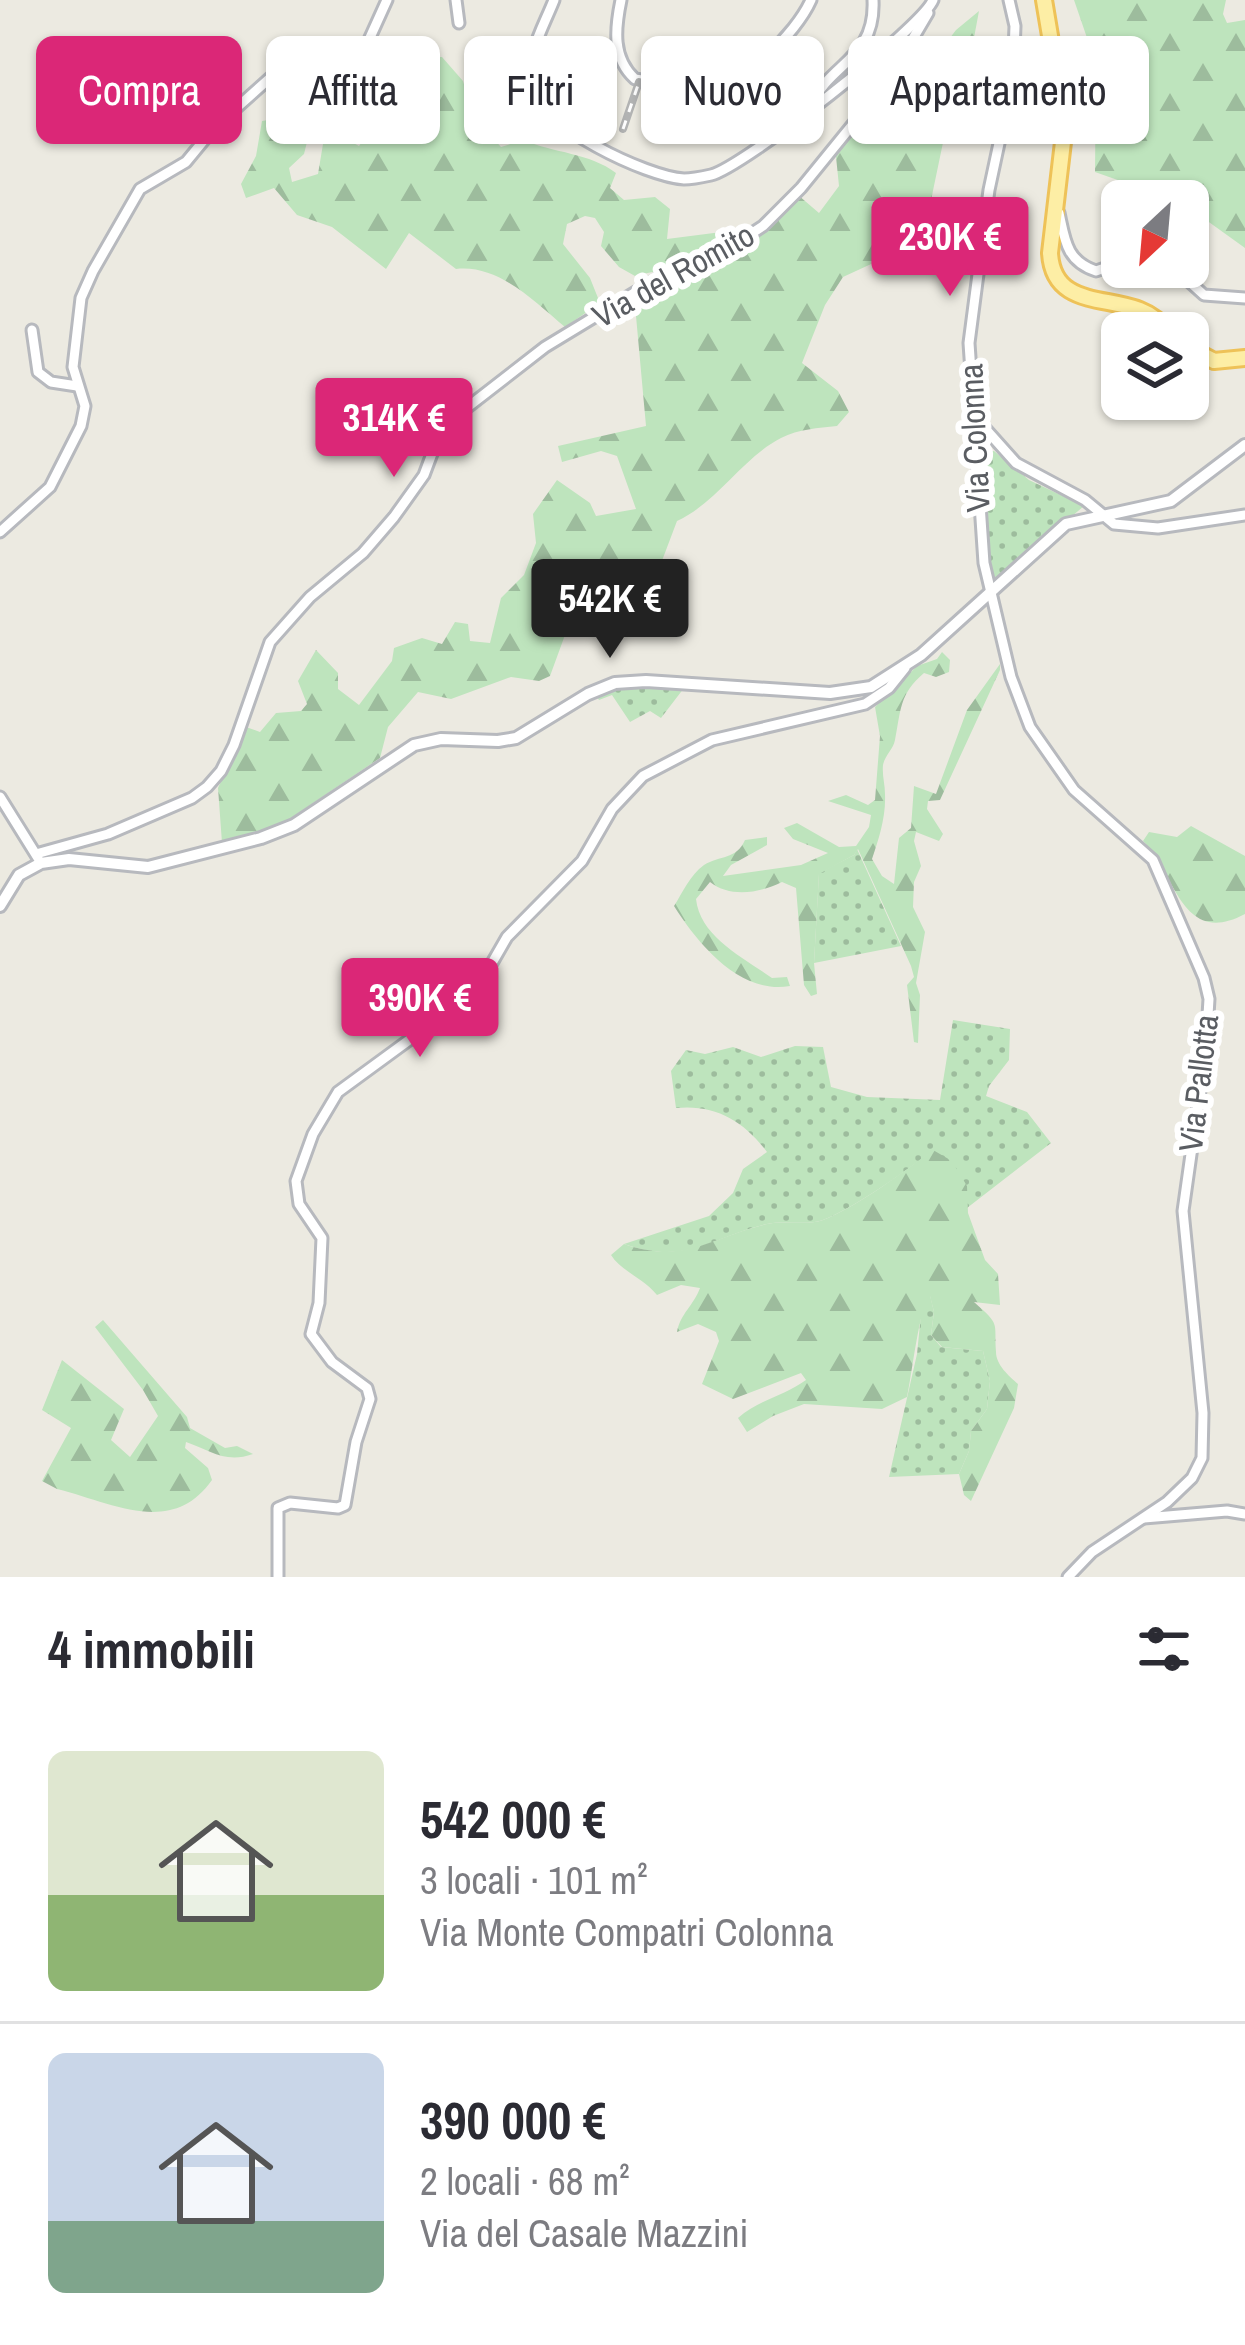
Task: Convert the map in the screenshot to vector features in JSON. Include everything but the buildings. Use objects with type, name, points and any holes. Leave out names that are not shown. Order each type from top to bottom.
[{"type":"main road","points":[[1045,0],[1064,110],[1050,259],[1063,286],[1088,300],[1145,312]]},
{"type":"main road","points":[[1209,358],[1245,358]]},
{"type":"street","points":[[0,532],[44,493],[62,467],[85,415],[73,364],[82,294],[140,189],[183,164],[214,128],[280,69],[305,58],[356,56],[387,0]]},
{"type":"street","points":[[456,0],[459,23]]},
{"type":"street","points":[[554,0],[529,63],[531,88],[543,111],[601,146],[681,179],[717,174],[761,144]]},
{"type":"street","points":[[621,0],[618,56],[628,74],[641,81]]},
{"type":"street","points":[[790,36],[809,6],[800,0]]},
{"type":"street","points":[[824,87],[862,46],[874,16],[873,0]]},
{"type":"street","name":"Via del Romito","points":[[38,858],[108,834],[207,787],[234,745],[270,642],[394,517],[426,471],[444,425],[545,347],[666,274],[736,245],[781,208],[892,77],[933,0]]},
{"type":"street","name":"Via Colonna","points":[[991,591],[981,544],[968,343],[989,190],[1013,77],[1015,26],[1009,0]]},
{"type":"street","points":[[824,97],[928,13]]},
{"type":"street","points":[[1057,206],[1074,260],[1101,269]]},
{"type":"street","points":[[1196,288],[1204,295],[1245,298]]},
{"type":"street","points":[[32,330],[37,370],[51,382],[77,386]]},
{"type":"street","points":[[974,416],[1012,460],[1082,498],[1114,524],[1143,528],[1245,515]]},
{"type":"street","points":[[278,1577],[278,1508],[290,1503],[344,1506],[357,1437],[371,1397],[312,1337],[320,1298],[322,1240],[318,1227],[299,1204],[296,1181],[330,1102],[356,1076],[424,1029],[488,970],[507,937],[582,862],[615,804],[643,776],[712,740],[862,705],[884,693],[904,668],[1068,523],[1174,499],[1245,445]]},
{"type":"street","name":"Via Pallotta","points":[[991,591],[1012,682],[1032,730],[1074,790],[1153,860],[1208,990],[1206,1048],[1183,1211],[1203,1456],[1188,1482],[1089,1554],[1068,1577]]},
{"type":"street","points":[[0,906],[19,875],[38,858],[148,867],[266,836],[294,824],[414,745],[434,740],[510,740],[615,683],[837,692],[871,687],[904,668]]},
{"type":"street","points":[[0,797],[38,858]]},
{"type":"street","points":[[1144,1518],[1227,1511],[1245,1514]]},
{"type":"green space","points":[[1074,0],[1226,0],[1223,14],[1227,23],[1245,20],[1245,248],[1209,222],[1209,180],[1118,180],[1095,172],[1095,144],[1149,144],[1149,36],[1086,36]]},
{"type":"green space","points":[[979,11],[974,36],[951,36]]},
{"type":"green space","points":[[442,57],[464,84],[464,144],[535,144],[606,166],[616,173],[610,188],[624,200],[655,197],[670,209],[667,239],[745,229],[709,255],[635,276],[619,267],[601,246],[604,232],[595,218],[585,216],[567,224],[563,244],[590,278],[600,303],[565,327],[515,286],[486,272],[456,269],[409,233],[386,269],[332,227],[297,215],[274,188],[246,198],[241,184],[256,156],[262,121],[266,120],[266,144],[306,144],[304,154],[289,168],[292,182],[318,174],[323,144],[440,144]]},
{"type":"green space","points":[[848,136],[848,144],[943,144],[930,205],[908,247],[843,277],[825,305],[802,363],[838,391],[849,412],[837,426],[795,433],[767,447],[705,503],[677,521],[660,566],[580,594],[550,676],[539,681],[511,677],[451,699],[418,692],[388,727],[380,758],[273,830],[222,843],[218,788],[246,727],[260,732],[276,713],[301,711],[307,704],[298,681],[316,650],[338,673],[338,689],[359,705],[392,661],[394,648],[422,638],[442,644],[455,622],[468,624],[470,641],[490,643],[501,598],[524,575],[536,543],[533,514],[557,480],[590,503],[596,516],[636,509],[617,456],[601,451],[562,462],[558,446],[646,426],[635,305],[667,282],[741,250],[798,195],[819,213],[839,186],[835,147]]},
{"type":"green space","points":[[994,451],[1029,480],[1084,506],[995,581],[987,565],[978,452]]},
{"type":"green space","points":[[942,652],[950,660],[949,672],[936,677],[924,673],[910,688],[883,765],[884,811],[872,859],[882,876],[894,884],[899,838],[911,828],[914,786],[936,794],[967,710],[1000,664],[1000,670],[940,800],[928,801],[927,809],[943,834],[939,841],[916,832],[914,841],[921,866],[914,882],[913,907],[925,932],[916,983],[918,1043],[914,1042],[907,985],[914,977],[911,966],[858,849],[819,874],[817,994],[811,996],[804,985],[796,888],[782,882],[736,892],[710,882],[696,899],[714,935],[772,978],[787,977],[790,986],[754,983],[722,964],[674,906],[699,869],[732,854],[745,840],[767,837],[767,845],[731,865],[723,876],[801,865],[828,853],[793,839],[784,828],[797,823],[839,847],[856,846],[871,815],[828,801],[846,795],[868,805],[875,800],[880,736],[875,707],[917,666],[937,659]]},
{"type":"green space","points":[[633,685],[684,688],[661,718],[650,711],[630,722],[612,695],[599,700],[596,695]]},
{"type":"green space","points":[[1191,826],[1245,856],[1245,914],[1224,922],[1193,914],[1143,841],[1149,832],[1177,837]]},
{"type":"green space","points":[[857,849],[901,946],[814,963],[819,873]]},
{"type":"green space","points":[[953,1020],[1010,1029],[1009,1060],[986,1096],[1027,1112],[1051,1143],[967,1208],[967,1186],[933,1151],[865,1198],[823,1220],[767,1224],[682,1251],[624,1244],[709,1216],[733,1193],[743,1169],[767,1152],[749,1131],[727,1117],[703,1109],[676,1108],[671,1071],[686,1050],[705,1054],[733,1047],[761,1057],[795,1046],[823,1047],[831,1087],[867,1097],[940,1100]]},
{"type":"green space","points":[[933,1150],[952,1161],[967,1186],[968,1213],[985,1260],[998,1274],[1000,1305],[974,1302],[992,1320],[998,1361],[1018,1384],[1014,1408],[971,1501],[964,1495],[959,1474],[971,1431],[987,1409],[990,1381],[983,1351],[942,1347],[931,1335],[930,1296],[919,1327],[907,1397],[882,1409],[804,1404],[747,1432],[738,1418],[806,1380],[801,1373],[733,1399],[702,1384],[719,1341],[716,1332],[698,1324],[677,1332],[700,1288],[681,1285],[657,1295],[611,1255],[624,1244],[664,1252],[681,1250],[767,1224],[823,1220],[865,1198]]},
{"type":"green space","points":[[930,1295],[931,1335],[941,1347],[983,1351],[990,1381],[987,1409],[971,1431],[959,1474],[889,1477],[917,1354],[922,1304]]},
{"type":"green space","points":[[103,1320],[187,1417],[190,1428],[225,1448],[237,1446],[253,1454],[226,1457],[186,1442],[185,1448],[208,1468],[212,1480],[179,1507],[140,1511],[42,1481],[71,1428],[42,1410],[62,1360],[124,1409],[111,1440],[130,1457],[158,1416],[95,1327]]},
{"type":"railway","points":[[623,129],[639,82]]}]
